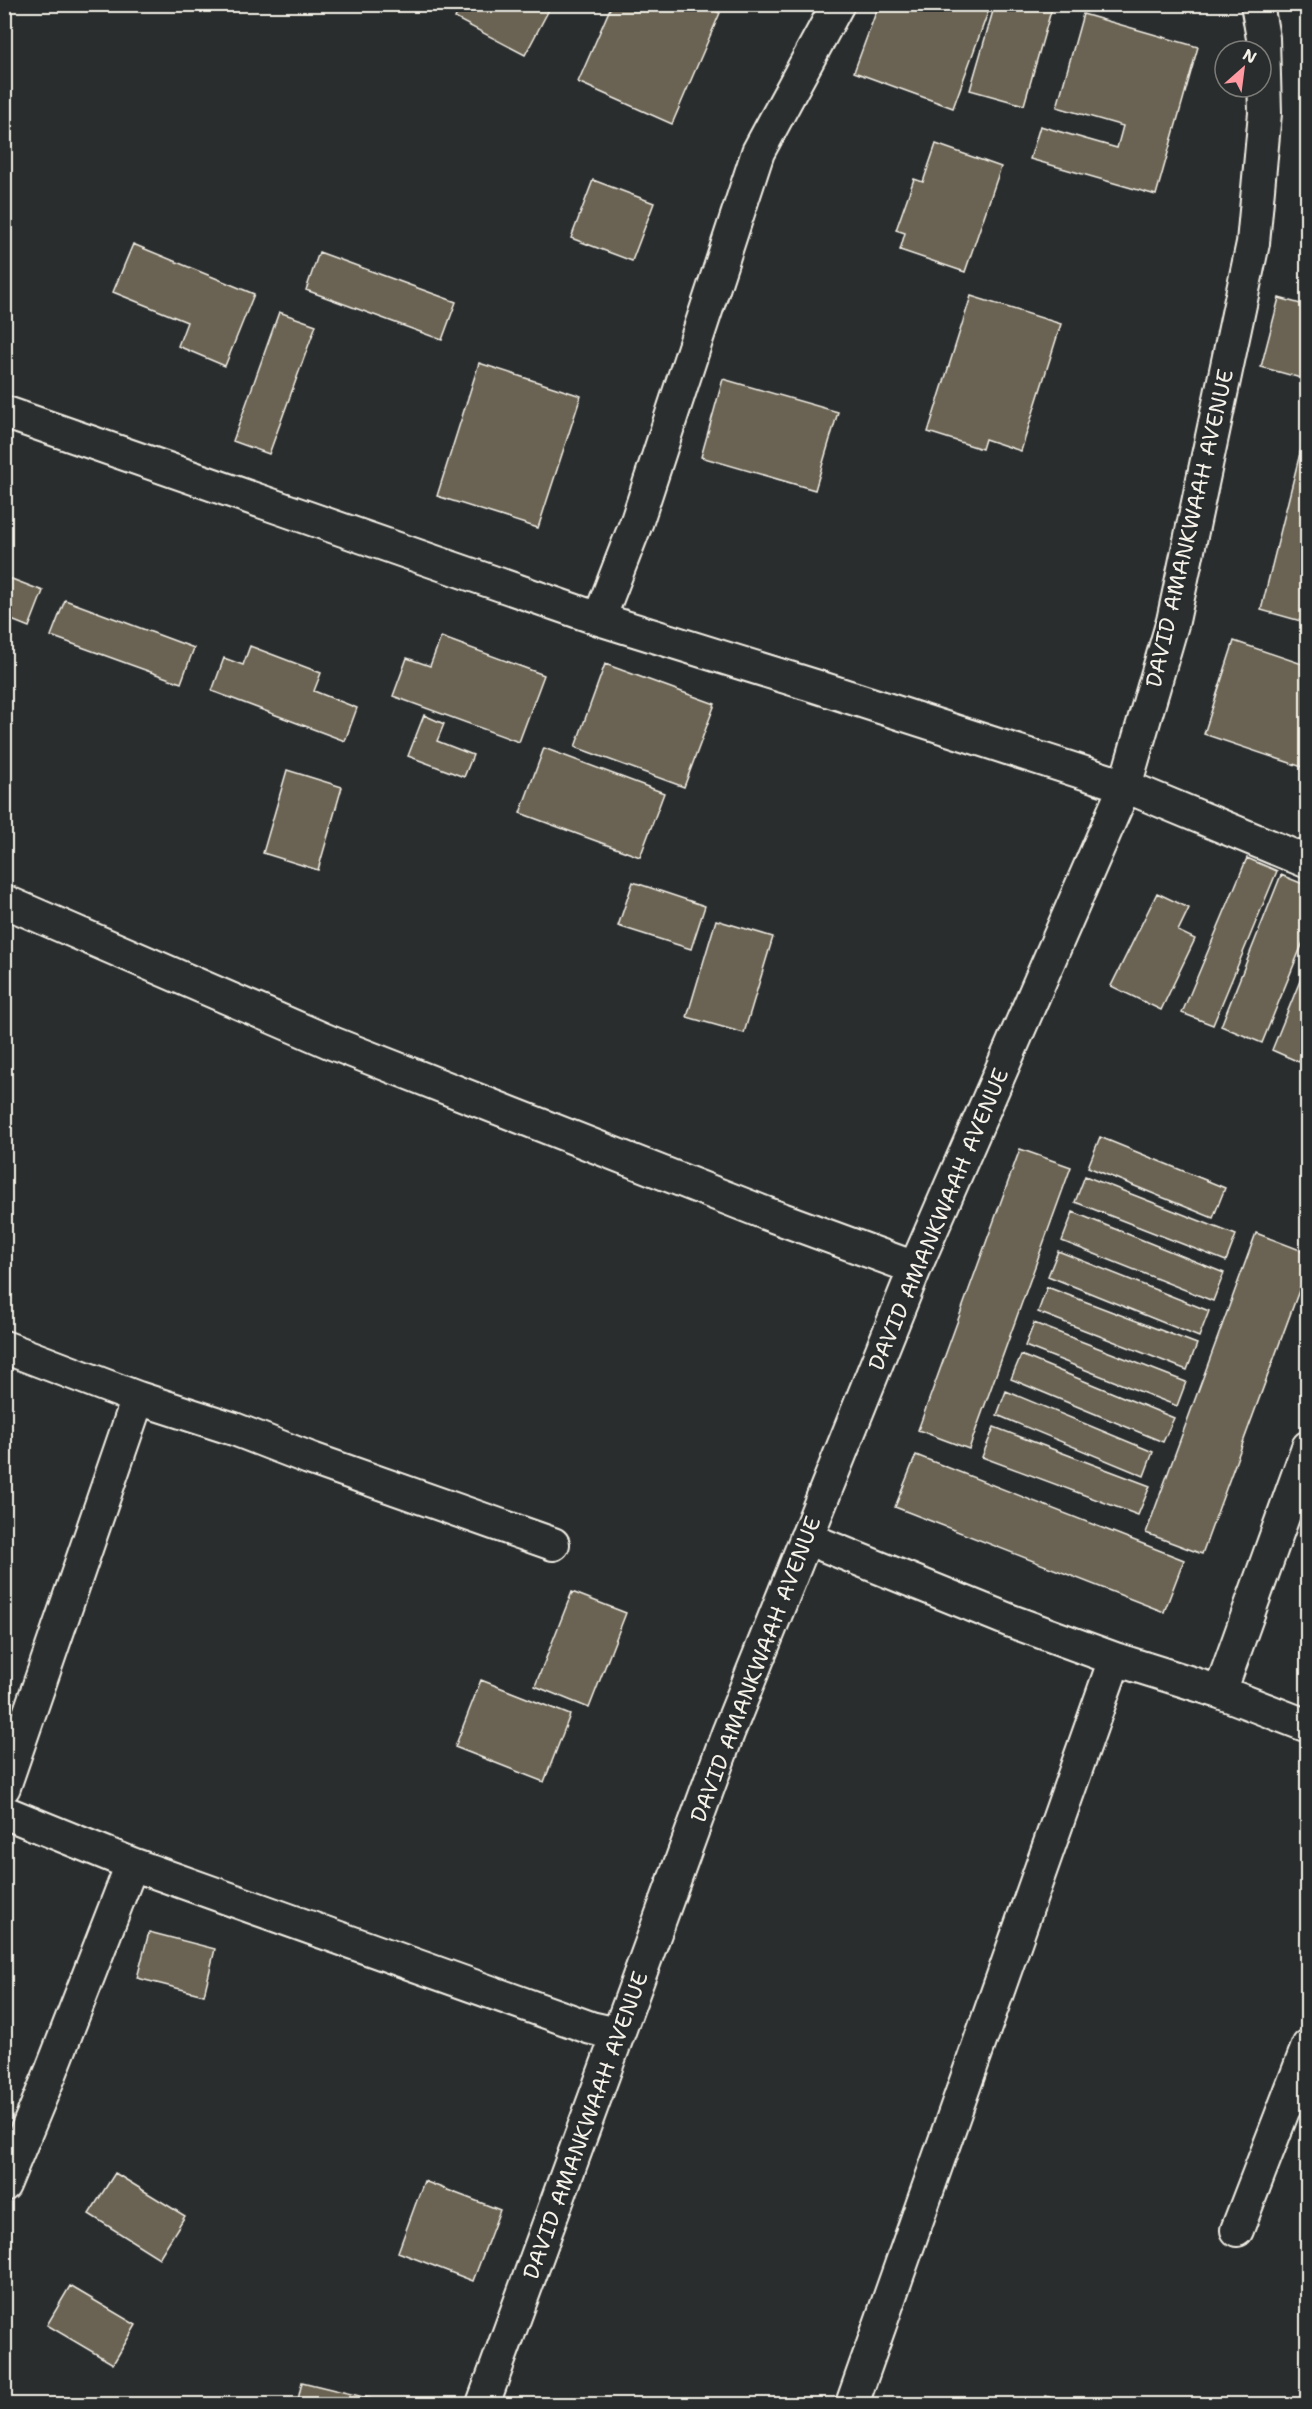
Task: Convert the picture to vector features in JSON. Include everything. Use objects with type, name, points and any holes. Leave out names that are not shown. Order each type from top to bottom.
[{"type":"street","points":[[599,619],[637,521],[758,152],[838,4]]},
{"type":"street","name":"DAVID AMANKWAAH AVENUE","points":[[483,2404],[728,1733],[915,1268],[1125,786],[1173,621],[1253,243],[1265,113],[1263,38],[1257,4]]},
{"type":"street","points":[[4,412],[599,619],[1125,786],[1308,862]]},
{"type":"street","points":[[4,901],[332,1042],[765,1213],[915,1268]]},
{"type":"street","points":[[4,1347],[138,1398],[234,1429],[309,1458],[553,1544]]},
{"type":"street","points":[[4,1787],[138,1398]]},
{"type":"street","points":[[1220,1692],[1308,1447]]},
{"type":"street","points":[[806,1538],[1011,1621],[1115,1659],[1220,1692],[1308,1726]]},
{"type":"street","points":[[852,2404],[1115,1659]]},
{"type":"street","points":[[4,1812],[132,1864],[591,2028],[618,2034]]},
{"type":"street","points":[[4,2185],[51,2072],[132,1864]]},
{"type":"street","points":[[1237,2230],[1308,2046]]},
{"type":"building","points":[[462,4],[552,4],[525,55],[455,18]]},
{"type":"building","points":[[612,4],[700,4],[720,13],[672,124],[578,82]]},
{"type":"building","points":[[879,4],[991,4],[953,108],[854,72]]},
{"type":"building","points":[[995,4],[1053,4],[1024,105],[970,90]]},
{"type":"building","points":[[1083,14],[1198,47],[1156,195],[1030,159],[1040,126],[1117,148],[1123,126],[1057,107]]},
{"type":"building","points":[[936,144],[1001,167],[965,272],[900,250],[905,233],[896,230],[914,179],[923,182]]},
{"type":"building","points":[[593,180],[654,203],[632,261],[571,238]]},
{"type":"building","points":[[133,244],[254,294],[225,366],[178,346],[187,322],[113,292]]},
{"type":"building","points":[[319,252],[456,302],[442,340],[306,290]]},
{"type":"building","points":[[971,296],[1061,324],[1021,451],[985,439],[982,449],[928,432]]},
{"type":"building","points":[[1279,298],[1308,306],[1308,380],[1261,367]]},
{"type":"building","points":[[279,312],[316,325],[269,454],[233,441]]},
{"type":"building","points":[[479,363],[581,396],[538,528],[437,496]]},
{"type":"building","points":[[723,379],[838,412],[815,490],[701,457]]},
{"type":"building","points":[[1308,421],[1308,623],[1261,610]]},
{"type":"building","points":[[4,576],[43,591],[29,627],[4,617]]},
{"type":"building","points":[[65,600],[194,648],[181,683],[51,636]]},
{"type":"building","points":[[441,637],[544,675],[519,742],[393,696],[407,658],[430,666]]},
{"type":"building","points":[[1234,641],[1308,666],[1308,769],[1204,734]]},
{"type":"building","points":[[250,646],[321,673],[314,691],[357,708],[345,741],[212,691],[224,658],[243,665]]},
{"type":"building","points":[[605,664],[715,704],[684,787],[575,747]]},
{"type":"building","points":[[424,715],[444,724],[437,741],[473,755],[464,777],[408,756]]},
{"type":"building","points":[[544,748],[664,793],[640,857],[520,813]]},
{"type":"building","points":[[287,770],[342,787],[318,870],[263,853]]},
{"type":"building","points":[[1247,858],[1277,871],[1213,1025],[1182,1013]]},
{"type":"building","points":[[1281,875],[1308,886],[1308,930],[1262,1043],[1221,1026]]},
{"type":"building","points":[[633,882],[705,906],[691,949],[618,926]]},
{"type":"building","points":[[1157,893],[1189,908],[1178,931],[1195,939],[1161,1010],[1111,986]]},
{"type":"building","points":[[716,920],[773,937],[744,1033],[687,1017]]},
{"type":"building","points":[[1308,961],[1308,1041],[1299,1062],[1272,1050]]},
{"type":"building","points":[[1100,1137],[1225,1188],[1213,1218],[1088,1167]]},
{"type":"building","points":[[1020,1149],[1071,1167],[969,1449],[918,1430]]},
{"type":"building","points":[[1085,1176],[1236,1235],[1226,1261],[1075,1202]]},
{"type":"building","points":[[1073,1212],[1224,1273],[1213,1301],[1062,1241]]},
{"type":"building","points":[[1256,1233],[1308,1253],[1308,1266],[1202,1554],[1146,1533]]},
{"type":"building","points":[[1058,1251],[1209,1311],[1199,1337],[1048,1276]]},
{"type":"building","points":[[1047,1287],[1197,1344],[1187,1370],[1038,1312]]},
{"type":"building","points":[[1034,1323],[1186,1382],[1177,1406],[1025,1346]]},
{"type":"building","points":[[1021,1355],[1174,1418],[1163,1442],[1011,1379]]},
{"type":"building","points":[[1006,1391],[1153,1452],[1144,1476],[997,1415]]},
{"type":"building","points":[[994,1427],[1150,1486],[1138,1515],[982,1457]]},
{"type":"building","points":[[916,1455],[1184,1560],[1164,1612],[895,1507]]},
{"type":"building","points":[[572,1592],[626,1613],[589,1708],[535,1686]]},
{"type":"building","points":[[481,1680],[570,1715],[544,1782],[455,1747]]},
{"type":"building","points":[[149,1932],[215,1949],[204,1995],[137,1978]]},
{"type":"building","points":[[115,2173],[185,2216],[159,2258],[89,2214]]},
{"type":"building","points":[[424,2181],[500,2210],[473,2281],[398,2252]]},
{"type":"building","points":[[70,2286],[136,2325],[113,2364],[47,2325]]},
{"type":"building","points":[[302,2382],[376,2400],[375,2404],[297,2404]]},
{"type":"building","points":[[1046,2396],[1071,2404],[1043,2404]]}]
